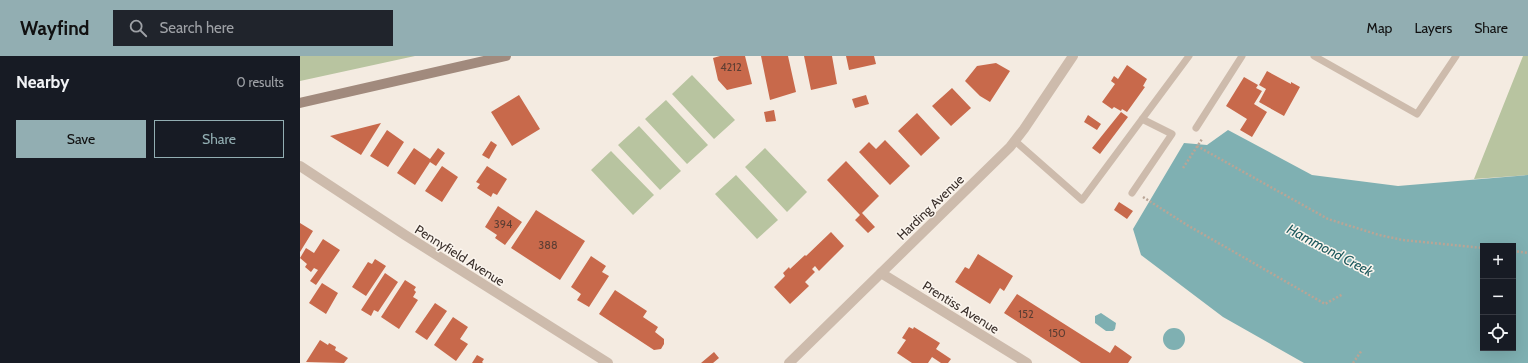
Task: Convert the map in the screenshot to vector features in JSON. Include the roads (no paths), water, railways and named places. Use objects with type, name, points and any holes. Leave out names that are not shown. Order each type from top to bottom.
[{"type":"main road","points":[[300,103],[506,56]]},
{"type":"street","name":"Harding Avenue","points":[[789,363],[1015,141],[1073,56]]},
{"type":"street","name":"Pennyfield Avenue","points":[[300,166],[405,235],[608,363]]},
{"type":"street","name":"Prentiss Avenue","points":[[881,273],[1027,363]]},
{"type":"lane","points":[[1015,141],[1082,200],[1189,56]]},
{"type":"lane","points":[[1196,128],[1242,56]]},
{"type":"lane","points":[[1314,56],[1417,114],[1456,56]]},
{"type":"lane","points":[[1132,193],[1172,134],[1142,119]]},
{"type":"water","name":"Hammond Creek","points":[[1228,130],[1312,175],[1398,186],[1528,175],[1528,363],[1304,363],[1223,317],[1141,255],[1133,229],[1184,143],[1207,145]]},
{"type":"water","points":[[1101,313],[1116,323],[1113,331],[1106,331],[1095,323],[1095,316]]},
{"type":"water","points":[[1174,328],[1178,329],[1184,335],[1184,343],[1178,349],[1174,350],[1170,349],[1164,343],[1163,339],[1164,335],[1170,329]]}]
